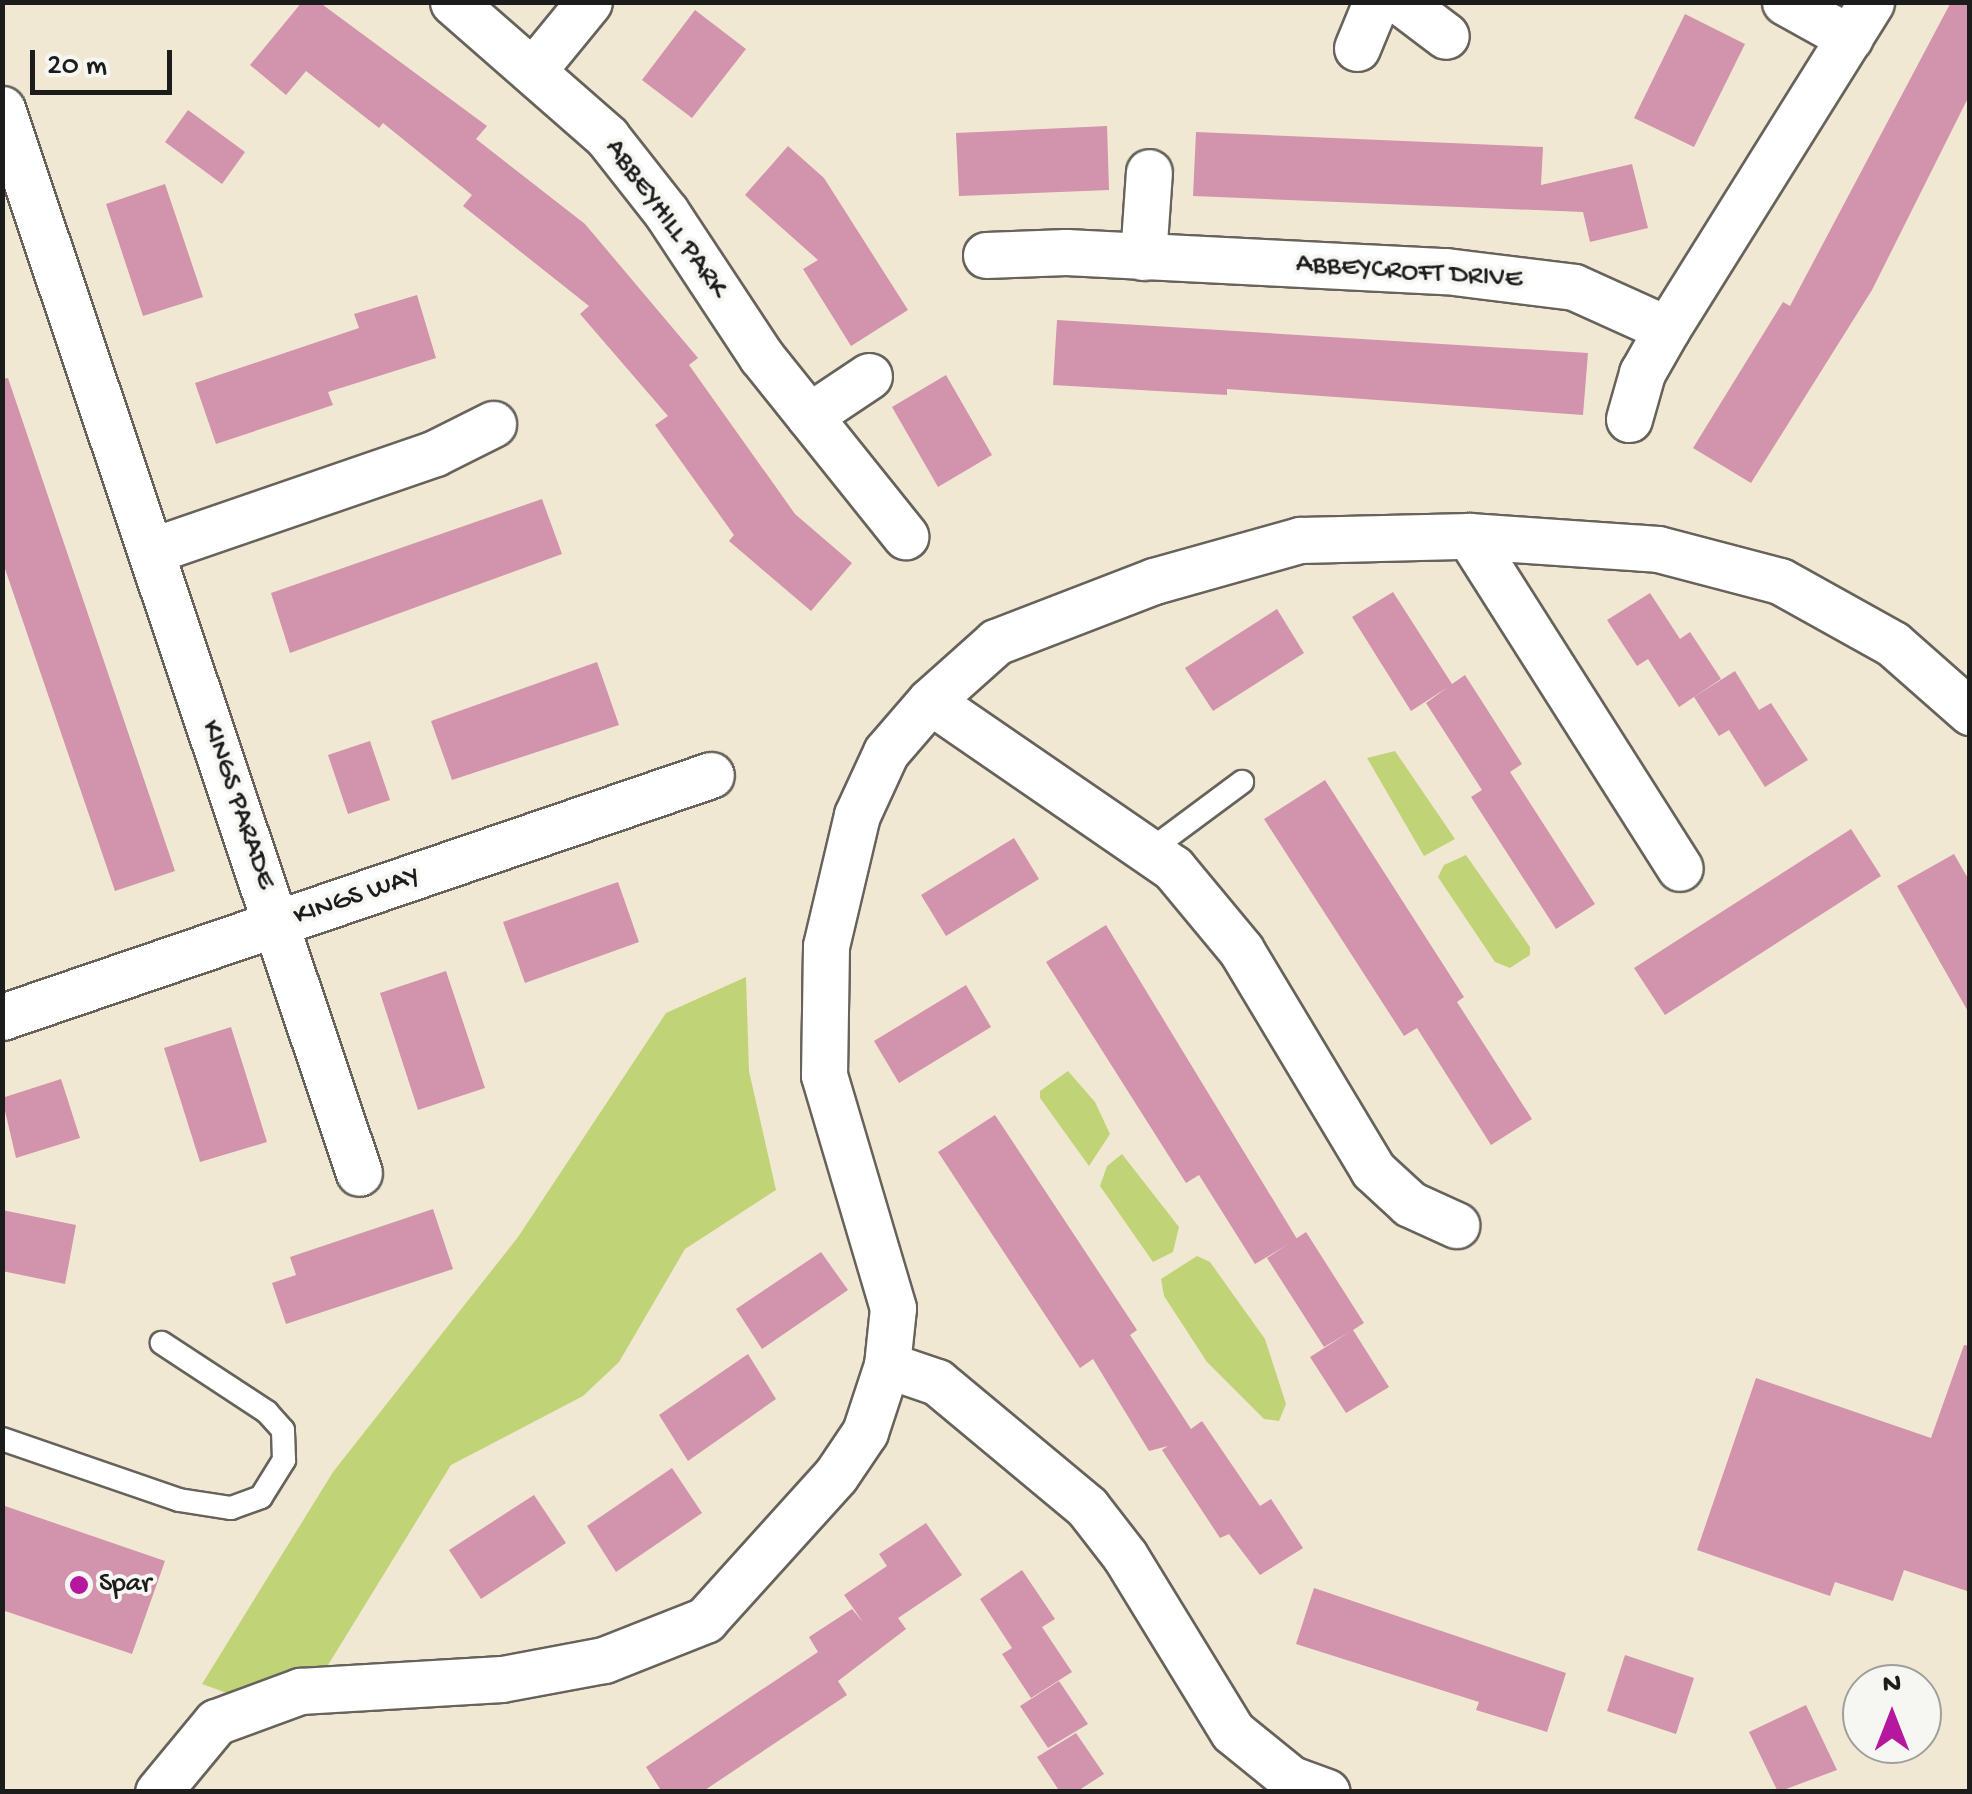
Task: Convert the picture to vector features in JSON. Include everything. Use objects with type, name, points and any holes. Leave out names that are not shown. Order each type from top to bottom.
[{"type":"street","name":"ABBEYHILL PARK","points":[[453,2],[535,68],[607,137],[809,416],[905,536]]},
{"type":"street","points":[[535,68],[589,2]]},
{"type":"street","points":[[1357,48],[1376,2]]},
{"type":"street","points":[[1401,2],[1446,36]]},
{"type":"street","points":[[1629,419],[1642,373],[1667,329],[1860,20],[1785,2]]},
{"type":"street","name":"KINGS PARADE","points":[[2,109],[359,1173]]},
{"type":"street","points":[[1143,257],[1149,172]]},
{"type":"street","name":"ABBEYCROFT DRIVE","points":[[986,255],[1143,257],[1446,271],[1574,288],[1667,329]]},
{"type":"street","points":[[809,416],[869,376]]},
{"type":"street","points":[[151,551],[435,453],[493,424]]},
{"type":"street","points":[[1470,536],[1680,868]]},
{"type":"street","points":[[158,1792],[216,1722],[300,1692],[502,1679],[604,1660],[705,1620],[836,1475],[865,1432],[887,1365],[893,1308],[824,1075],[826,946],[857,815],[886,752],[930,701],[996,642],[1154,582],[1300,540],[1470,536],[1658,549],[1780,582],[1893,644],[1970,712]]},
{"type":"street","points":[[930,701],[1173,868],[1241,950],[1374,1170],[1410,1204],[1456,1225]]},
{"type":"street","name":"KINGS WAY","points":[[2,1017],[711,775]]},
{"type":"street","points":[[887,1365],[936,1382],[1087,1506],[1126,1556],[1233,1732],[1309,1785]]},
{"type":"lane","points":[[1148,851],[1242,782]]},
{"type":"lane","points":[[2,1440],[179,1500],[231,1508],[262,1497],[284,1460],[283,1430],[267,1412],[162,1343]]},
{"type":"green space","points":[[1395,751],[1455,839],[1424,856],[1367,758]]},
{"type":"green space","points":[[1466,855],[1530,947],[1530,955],[1510,968],[1495,962],[1438,877],[1444,865]]},
{"type":"green space","points":[[746,977],[749,1071],[776,1190],[685,1249],[619,1362],[583,1396],[451,1465],[317,1683],[249,1701],[202,1684],[333,1472],[518,1237],[666,1013]]},
{"type":"green space","points":[[1068,1071],[1095,1102],[1110,1134],[1089,1166],[1040,1098],[1040,1091]]},
{"type":"green space","points":[[1122,1154],[1179,1227],[1173,1252],[1153,1262],[1100,1186],[1107,1166]]},
{"type":"green space","points":[[1197,1256],[1210,1262],[1265,1339],[1286,1404],[1279,1421],[1264,1419],[1207,1362],[1164,1296],[1161,1279]]},
{"type":"building","points":[[302,2],[319,2],[487,126],[476,139],[585,224],[698,358],[689,365],[795,514],[852,563],[811,611],[729,541],[734,535],[655,425],[668,416],[580,314],[589,306],[463,206],[472,195],[383,123],[379,128],[306,71],[286,95],[250,65]]},
{"type":"building","points":[[1951,2],[1970,2],[1970,94],[1872,290],[1751,483],[1693,448],[1783,302],[1790,306]]},
{"type":"building","points":[[695,10],[746,49],[692,118],[642,80]]},
{"type":"building","points":[[1685,14],[1745,44],[1694,147],[1634,118]]},
{"type":"building","points":[[188,110],[245,152],[222,184],[165,142]]},
{"type":"building","points":[[1107,126],[1109,190],[959,196],[956,133]]},
{"type":"building","points":[[1196,132],[1543,147],[1541,185],[1632,164],[1648,228],[1590,242],[1583,212],[1193,196]]},
{"type":"building","points":[[788,146],[824,178],[908,310],[851,346],[803,269],[818,260],[745,195]]},
{"type":"building","points":[[165,184],[203,297],[143,316],[106,204]]},
{"type":"building","points":[[417,295],[436,358],[328,392],[333,405],[216,444],[195,383],[359,328],[354,314]]},
{"type":"building","points":[[1057,320],[1588,353],[1583,415],[1227,389],[1227,395],[1053,385]]},
{"type":"building","points":[[946,375],[992,455],[938,487],[892,407]]},
{"type":"building","points":[[8,378],[175,871],[115,891],[2,560],[2,379]]},
{"type":"building","points":[[542,499],[562,554],[290,653],[271,593]]},
{"type":"building","points":[[1393,592],[1452,684],[1465,675],[1522,764],[1510,772],[1595,904],[1556,929],[1471,797],[1482,790],[1426,703],[1448,687],[1411,711],[1352,617]]},
{"type":"building","points":[[1650,593],[1680,639],[1690,632],[1721,679],[1679,707],[1648,659],[1637,666],[1607,620]]},
{"type":"building","points":[[1277,609],[1304,653],[1213,711],[1185,668]]},
{"type":"building","points":[[597,662],[619,725],[452,780],[431,721]]},
{"type":"building","points":[[1735,671],[1759,710],[1771,703],[1808,760],[1765,787],[1729,730],[1719,736],[1694,697]]},
{"type":"building","points":[[370,741],[390,800],[348,814],[328,755]]},
{"type":"building","points":[[1325,780],[1464,997],[1457,1002],[1532,1119],[1491,1145],[1417,1028],[1404,1036],[1264,819]]},
{"type":"building","points":[[1851,829],[1881,876],[1665,1015],[1634,968]]},
{"type":"building","points":[[1014,838],[1039,879],[946,936],[921,895]]},
{"type":"building","points":[[1954,854],[1970,882],[1970,1015],[1897,886]]},
{"type":"building","points":[[618,882],[639,942],[525,983],[503,922]]},
{"type":"building","points":[[1106,925],[1297,1239],[1255,1264],[1199,1175],[1186,1183],[1046,962]]},
{"type":"building","points":[[446,971],[485,1088],[418,1110],[380,993]]},
{"type":"building","points":[[966,985],[991,1027],[899,1083],[874,1041]]},
{"type":"building","points":[[231,1027],[267,1142],[200,1162],[164,1048]]},
{"type":"building","points":[[61,1079],[80,1138],[16,1158],[2,1098]]},
{"type":"building","points":[[995,1115],[1137,1330],[1130,1335],[1191,1429],[1202,1421],[1260,1506],[1271,1499],[1303,1548],[1260,1575],[1229,1534],[1220,1538],[1162,1450],[1168,1446],[1149,1451],[1093,1359],[1080,1368],[938,1152]]},
{"type":"building","points":[[433,1209],[453,1269],[286,1324],[272,1283],[296,1275],[290,1257]]},
{"type":"building","points":[[2,1210],[76,1225],[65,1284],[2,1271]]},
{"type":"building","points":[[1306,1232],[1364,1323],[1353,1330],[1389,1387],[1346,1413],[1310,1357],[1351,1331],[1324,1347],[1267,1258]]},
{"type":"building","points":[[821,1252],[848,1290],[762,1349],[736,1309]]},
{"type":"building","points":[[1964,1345],[1970,1346],[1970,1592],[1904,1570],[1893,1601],[1835,1582],[1830,1596],[1697,1550],[1756,1378],[1931,1438]]},
{"type":"building","points":[[748,1354],[776,1399],[688,1461],[659,1415]]},
{"type":"building","points":[[672,1468],[702,1513],[616,1572],[587,1526]]},
{"type":"building","points":[[534,1495],[566,1543],[481,1599],[449,1550]]},
{"type":"building","name":"Spar","points":[[2,1505],[165,1561],[132,1654],[2,1610]]},
{"type":"building","points":[[926,1523],[962,1575],[898,1618],[906,1629],[838,1681],[847,1695],[702,1792],[662,1792],[646,1767],[818,1652],[809,1637],[852,1609],[863,1622],[844,1595],[887,1566],[879,1554]]},
{"type":"building","points":[[1022,1570],[1055,1619],[1042,1627],[1072,1672],[1031,1698],[1002,1654],[1012,1648],[980,1599]]},
{"type":"building","points":[[1314,1588],[1566,1673],[1547,1732],[1476,1710],[1479,1702],[1296,1644]]},
{"type":"building","points":[[1625,1655],[1694,1678],[1676,1734],[1607,1711]]},
{"type":"building","points":[[1059,1681],[1088,1724],[1048,1748],[1020,1706]]},
{"type":"building","points":[[1806,1705],[1837,1770],[1778,1792],[1749,1732]]},
{"type":"building","points":[[1076,1733],[1104,1774],[1076,1792],[1060,1792],[1037,1757]]},
{"type":"place","name":"Spar","points":[[79,1585]]}]
